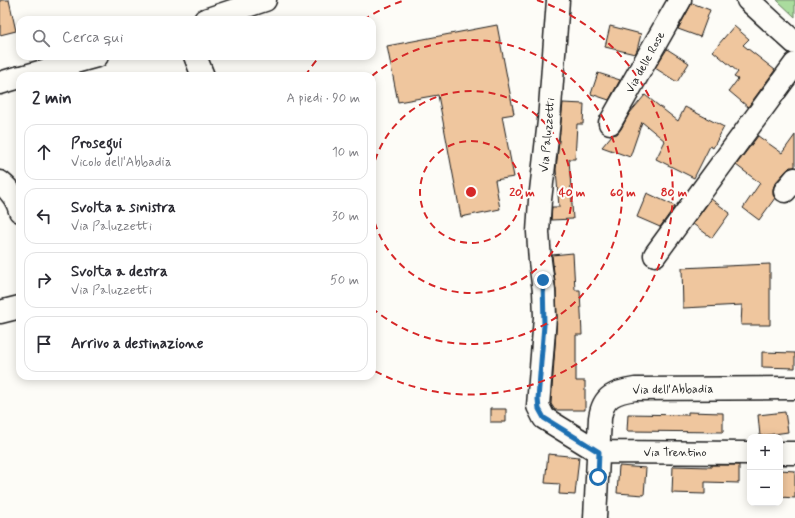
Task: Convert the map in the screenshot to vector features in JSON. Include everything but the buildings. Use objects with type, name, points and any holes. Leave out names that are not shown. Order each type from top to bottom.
[{"type":"street","points":[[217,16],[265,0]]},
{"type":"street","name":"Via Paluzzetti","points":[[558,0],[550,121],[539,219],[539,252],[544,291],[545,317],[538,406],[544,418],[599,452]]},
{"type":"street","name":"Via delle Rose","points":[[610,123],[680,0]]},
{"type":"street","points":[[748,0],[795,43]]},
{"type":"street","points":[[39,72],[83,60]]},
{"type":"street","points":[[197,60],[201,72]]},
{"type":"street","points":[[655,255],[795,64]]},
{"type":"street","points":[[0,83],[16,78]]},
{"type":"street","points":[[0,182],[11,192],[16,200]]},
{"type":"street","points":[[0,312],[16,308]]},
{"type":"street","name":"Via dell'Abbadia","points":[[595,518],[600,418],[603,407],[611,397],[621,392],[635,389],[795,388]]},
{"type":"street","name":"Via Trentino","points":[[599,452],[747,453]]},
{"type":"street","points":[[783,453],[795,453]]},
{"type":"green space","points":[[777,0],[795,0],[795,17]]},
{"type":"route","points":[[543,280],[545,317],[538,406],[544,418],[599,452],[598,477]]}]
